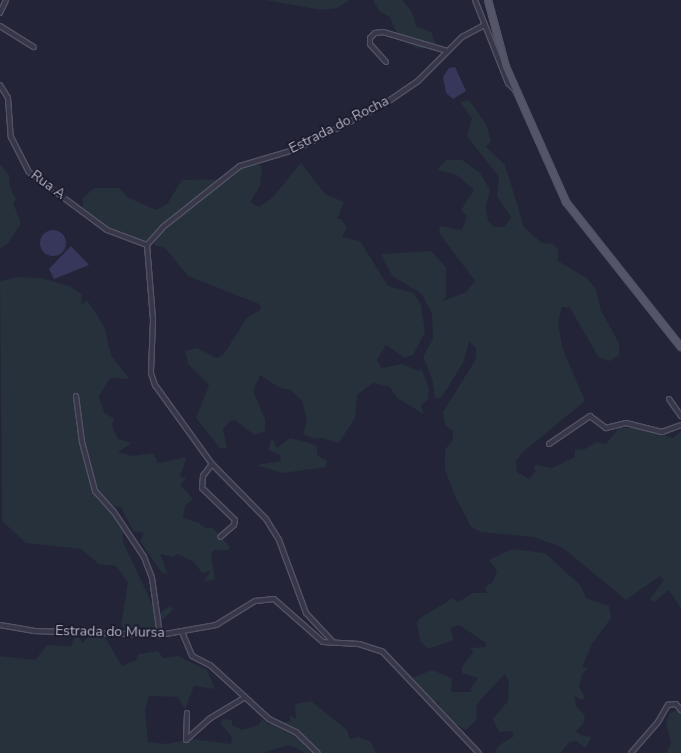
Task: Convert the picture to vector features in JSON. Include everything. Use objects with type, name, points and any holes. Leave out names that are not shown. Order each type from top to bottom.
[{"type":"main road","points":[[488,0],[498,42],[554,180],[574,215],[681,347]]},
{"type":"street","points":[[0,12],[6,0]]},
{"type":"street","points":[[475,0],[508,83],[517,92]]},
{"type":"street","name":"Estrada do Rocha","points":[[148,245],[163,227],[240,166],[297,149],[383,105],[418,81],[447,51],[485,25]]},
{"type":"street","points":[[0,26],[34,48]]},
{"type":"street","points":[[386,62],[370,44],[375,33],[383,32],[447,51]]},
{"type":"street","name":"Rua A","points":[[0,85],[8,98],[11,137],[29,172],[107,230],[148,245]]},
{"type":"street","points":[[148,245],[153,320],[153,379],[212,464],[260,512],[273,530],[306,612],[333,642]]},
{"type":"street","points":[[76,396],[82,442],[95,491],[114,512],[144,557],[152,578],[160,635]]},
{"type":"street","points":[[670,399],[681,416]]},
{"type":"street","points":[[549,444],[591,416],[606,428],[626,423],[662,432],[681,425]]},
{"type":"street","points":[[212,464],[204,476],[202,488],[235,520],[234,525],[220,536]]},
{"type":"street","name":"Estrada do Mursa","points":[[0,625],[34,631],[160,635],[216,625],[255,601],[268,598],[284,604],[320,640],[369,645],[383,652],[479,753]]},
{"type":"street","points":[[182,632],[192,656],[210,665],[269,719],[304,738],[318,753]]},
{"type":"street","points":[[187,714],[186,740],[209,719],[244,698]]},
{"type":"street","points":[[631,753],[658,722],[668,705],[676,704],[681,710]]},
{"type":"shaded area","points":[[266,0],[350,0],[337,8],[321,10]]},
{"type":"shaded area","points":[[373,0],[402,0],[412,12],[416,26],[431,32],[436,45],[419,49],[409,44],[398,36],[390,17],[379,11]]},
{"type":"shaded area","points":[[455,67],[466,91],[453,99],[446,93],[443,77],[449,68]]},
{"type":"shaded area","points":[[469,100],[486,124],[491,141],[486,147],[505,165],[524,227],[542,243],[553,244],[558,249],[558,261],[588,279],[596,290],[601,311],[619,343],[619,355],[610,361],[599,358],[570,308],[562,307],[558,322],[562,347],[585,401],[523,452],[516,461],[517,472],[529,479],[536,471],[533,468],[536,465],[552,468],[575,457],[575,450],[585,449],[596,442],[606,444],[619,428],[638,428],[673,438],[681,431],[681,608],[669,590],[654,602],[650,599],[664,580],[660,576],[626,600],[563,548],[534,537],[481,532],[471,527],[456,498],[445,470],[445,450],[453,439],[453,431],[445,425],[443,412],[476,359],[476,348],[469,341],[464,361],[440,398],[435,398],[432,378],[423,357],[433,338],[432,314],[422,294],[392,276],[381,254],[431,251],[446,267],[446,296],[443,301],[466,292],[475,281],[439,233],[440,226],[462,230],[467,216],[461,210],[474,190],[457,175],[437,170],[446,160],[462,160],[480,173],[490,190],[486,207],[488,221],[494,227],[504,227],[511,217],[497,196],[499,177],[467,136],[472,118],[460,102]]},
{"type":"shaded area","points":[[301,163],[325,194],[344,202],[337,219],[341,219],[347,227],[342,237],[360,241],[388,286],[414,293],[421,305],[425,332],[413,355],[405,358],[386,345],[377,360],[382,368],[402,364],[419,371],[421,368],[429,388],[428,399],[421,405],[424,414],[397,398],[390,387],[373,383],[357,395],[355,418],[339,443],[322,438],[314,439],[303,434],[307,421],[302,401],[291,390],[280,388],[260,375],[253,391],[265,419],[265,431],[254,435],[235,420],[230,421],[223,429],[227,448],[220,448],[196,418],[209,385],[188,364],[185,351],[197,348],[217,358],[223,355],[246,319],[261,309],[259,304],[188,276],[165,248],[154,245],[155,240],[134,242],[108,229],[82,210],[83,198],[94,188],[119,188],[127,197],[156,210],[167,204],[182,180],[231,179],[243,165],[251,164],[261,165],[262,169],[260,186],[250,202],[259,207],[272,198]]},
{"type":"shaded area","points":[[0,164],[9,175],[10,187],[16,200],[13,203],[21,224],[8,243],[0,249]]},
{"type":"shaded area","points":[[53,230],[62,234],[66,243],[62,252],[53,256],[44,252],[40,243],[44,234]]},
{"type":"shaded area","points":[[71,246],[89,265],[54,279],[49,269]]},
{"type":"shaded area","points":[[17,277],[41,278],[69,286],[82,294],[81,305],[87,300],[104,326],[111,355],[129,379],[110,378],[99,396],[104,412],[114,419],[112,426],[118,439],[132,443],[118,452],[132,456],[153,453],[158,463],[187,457],[180,476],[186,479],[180,484],[193,499],[185,506],[183,518],[197,522],[206,528],[213,528],[230,547],[228,550],[214,550],[211,554],[215,579],[203,582],[211,571],[202,573],[194,562],[178,554],[172,557],[160,554],[168,574],[162,573],[140,541],[144,533],[133,531],[121,507],[103,505],[113,512],[123,529],[123,542],[156,612],[158,614],[170,606],[173,610],[151,630],[124,629],[121,626],[128,582],[116,566],[99,564],[81,549],[26,543],[2,521],[0,281]]},
{"type":"shaded area","points":[[272,438],[277,448],[290,438],[316,445],[318,456],[327,461],[326,467],[283,473],[256,465],[281,461],[280,455],[268,450]]},
{"type":"shaded area","points":[[512,549],[545,553],[581,586],[586,598],[609,606],[611,618],[592,644],[582,667],[588,668],[582,675],[579,686],[585,698],[581,700],[574,696],[576,706],[585,715],[583,724],[576,731],[580,735],[591,737],[586,748],[576,741],[569,742],[561,753],[495,753],[498,746],[514,736],[512,731],[499,732],[493,719],[508,701],[509,682],[505,674],[481,699],[476,707],[477,719],[466,730],[450,721],[440,710],[438,700],[436,705],[432,703],[411,683],[412,678],[432,670],[452,678],[451,692],[472,692],[470,689],[478,678],[462,673],[462,667],[473,652],[471,648],[486,647],[486,643],[459,625],[450,628],[454,640],[428,649],[420,641],[417,623],[420,618],[453,598],[458,602],[473,593],[487,593],[485,587],[493,582],[497,571],[489,560]]},
{"type":"shaded area","points":[[76,634],[83,643],[89,635],[104,636],[122,666],[136,660],[139,654],[158,651],[163,658],[178,656],[207,670],[215,689],[194,686],[185,709],[178,697],[149,696],[145,710],[148,742],[166,744],[192,739],[231,744],[232,737],[220,723],[223,719],[232,720],[232,725],[242,730],[259,725],[262,719],[268,724],[283,723],[290,721],[290,716],[296,719],[295,704],[311,701],[347,730],[350,739],[358,737],[371,742],[376,753],[306,753],[289,745],[262,753],[0,753],[0,656],[35,660],[47,645],[71,646]]},
{"type":"shaded area","points":[[677,710],[681,714],[681,753],[666,753],[671,743],[666,722],[670,713]]}]
